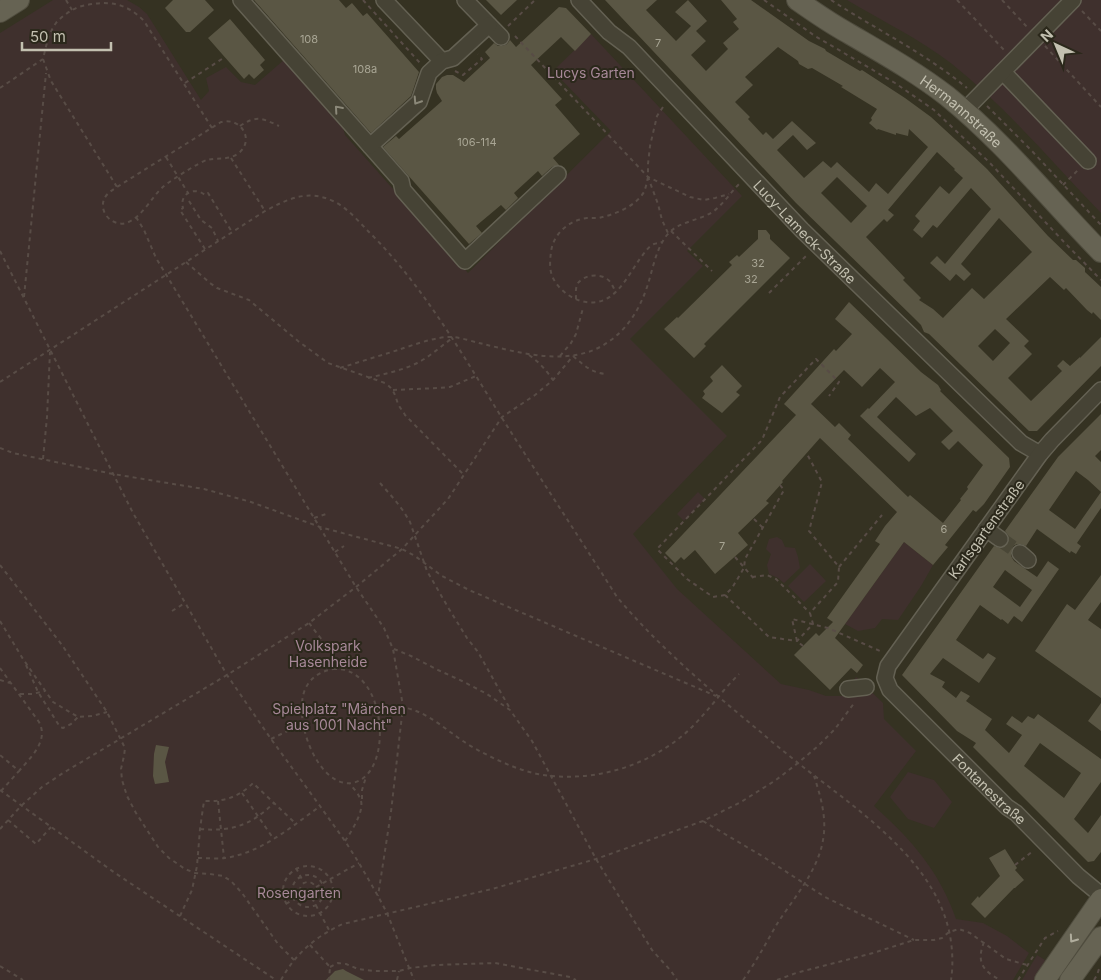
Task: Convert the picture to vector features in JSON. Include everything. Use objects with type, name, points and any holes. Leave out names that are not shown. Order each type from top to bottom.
[{"type":"main road","name":"Hermannstraße","points":[[797,0],[846,33],[927,81],[964,111],[1001,146],[1101,252]]},
{"type":"main road","points":[[1045,980],[1101,899]]},
{"type":"main road","points":[[1070,980],[1101,937]]},
{"type":"street","points":[[241,0],[401,181],[408,185],[445,226],[454,228]]},
{"type":"street","points":[[384,0],[442,61]]},
{"type":"street","points":[[465,0],[489,25],[507,30]]},
{"type":"street","name":"Lucy-Lameck-Straße","points":[[579,0],[609,32],[629,47],[802,230],[1021,444],[1040,454]]},
{"type":"street","points":[[964,111],[1072,0]]},
{"type":"street","points":[[370,146],[419,102],[428,73],[442,61],[453,58],[489,25]]},
{"type":"street","points":[[1003,72],[1088,161]]},
{"type":"street","points":[[401,181],[403,190],[465,261],[558,174]]},
{"type":"street","name":"Karlsgartenstraße","points":[[885,678],[888,666],[1040,454],[1101,390]]},
{"type":"street","points":[[986,529],[1000,539]]},
{"type":"street","name":"Fontanestraße","points":[[885,678],[890,690],[1078,876],[1101,895]]},
{"type":"street","points":[[848,689],[866,687]]},
{"type":"path","points":[[66,0],[72,10]]},
{"type":"path","points":[[363,0],[420,63]]},
{"type":"path","points":[[507,30],[535,0]]},
{"type":"path","points":[[764,0],[808,31],[895,83],[934,110],[989,162],[1101,280]]},
{"type":"path","points":[[957,0],[1014,60]]},
{"type":"path","points":[[1002,0],[1101,107]]},
{"type":"path","points":[[1072,0],[1101,31]]},
{"type":"path","points":[[117,187],[46,71],[43,59],[50,34],[63,16],[72,10],[87,4],[105,1],[130,8],[144,21],[212,128]]},
{"type":"path","points":[[489,25],[504,26],[648,177],[690,197],[704,200],[730,193]]},
{"type":"path","points":[[184,83],[225,57]]},
{"type":"path","points":[[0,88],[43,59]]},
{"type":"path","points":[[24,297],[46,71]]},
{"type":"path","points":[[662,107],[657,116],[650,146],[648,177],[642,194],[629,206],[621,210],[600,217],[581,220],[569,225],[557,235],[551,248],[551,273],[562,290],[576,299],[592,303],[608,298],[616,292],[637,261],[651,246],[662,242]]},
{"type":"path","points":[[240,126],[249,120],[263,119],[279,126]]},
{"type":"path","points":[[226,120],[236,122],[244,131],[246,138],[241,151],[231,158],[205,160],[164,186],[136,217],[125,223],[111,221],[104,211],[106,195],[117,187],[221,122],[226,120]]},
{"type":"path","points":[[166,157],[188,193]]},
{"type":"path","points":[[231,158],[265,211]]},
{"type":"path","points":[[340,368],[424,342],[453,337],[528,354],[573,356],[593,351],[610,341],[633,318],[648,286],[662,242],[668,233],[676,227],[705,216],[715,210],[748,174]]},
{"type":"path","points":[[648,177],[668,233]]},
{"type":"path","points":[[206,249],[180,210],[183,208],[182,200],[188,193],[194,190],[205,195],[208,193],[232,232]]},
{"type":"path","points":[[0,382],[265,211],[286,200],[302,196],[317,196],[333,201],[348,211],[380,243],[410,278],[453,337],[617,597],[636,620],[718,697],[798,763],[855,806],[909,858],[932,889],[946,920],[952,961],[951,980]]},
{"type":"path","points":[[189,201],[201,220],[212,228],[218,241]]},
{"type":"path","points":[[136,217],[166,275],[356,588],[384,628],[393,649],[403,706],[391,812],[378,896]]},
{"type":"path","points":[[671,231],[712,270]]},
{"type":"path","points":[[0,251],[132,513],[227,674],[359,863],[387,913],[414,980]]},
{"type":"path","points":[[769,293],[806,256]]},
{"type":"path","points":[[186,262],[217,288],[249,300],[328,363],[385,383],[393,390],[405,415],[464,475]]},
{"type":"path","points":[[576,299],[578,283],[584,278],[592,276],[606,278],[611,282],[616,292]]},
{"type":"path","points":[[560,356],[576,334],[583,308]]},
{"type":"path","points":[[368,378],[401,370],[414,364],[428,357],[453,337]]},
{"type":"path","points":[[43,460],[50,350]]},
{"type":"path","points":[[528,354],[545,368],[553,380]]},
{"type":"path","points":[[573,356],[597,374],[607,374]]},
{"type":"path","points":[[0,829],[42,787],[310,623],[356,588],[402,549],[448,499],[502,417],[553,380],[573,356]]},
{"type":"path","points":[[780,485],[784,490],[745,559],[744,568],[732,588],[725,595],[712,597],[687,579],[656,549],[762,440],[780,397],[816,359],[839,382],[829,396]]},
{"type":"path","points":[[393,390],[431,389],[450,386],[477,376]]},
{"type":"path","points":[[0,448],[43,460],[204,489],[251,502],[320,527],[402,549],[423,561],[442,576],[470,590],[718,697]]},
{"type":"path","points":[[807,454],[822,482],[809,531],[839,567]]},
{"type":"path","points":[[380,483],[396,500],[410,522],[427,571],[467,638],[478,652],[510,710],[532,740],[596,859],[652,950],[671,970],[677,980]]},
{"type":"path","points":[[314,518],[326,514]]},
{"type":"path","points":[[810,613],[838,582],[839,567],[882,516]]},
{"type":"path","points":[[754,519],[764,528]]},
{"type":"path","points":[[335,552],[344,546]]},
{"type":"path","points":[[735,557],[756,581]]},
{"type":"path","points":[[0,566],[62,645],[107,712],[125,748],[121,768],[122,780],[127,796],[158,847],[169,858],[185,869],[195,873],[223,876],[231,880],[278,944],[294,960]]},
{"type":"path","points":[[752,577],[767,575],[776,579],[810,613],[813,624]]},
{"type":"path","points":[[725,595],[769,637],[797,641],[803,646]]},
{"type":"path","points":[[172,611],[186,603]]},
{"type":"path","points":[[797,641],[792,618],[828,628],[880,651]]},
{"type":"path","points":[[0,621],[23,659],[53,702],[78,717],[107,712]]},
{"type":"path","points":[[310,623],[332,653],[338,668]]},
{"type":"path","points":[[797,641],[813,624]]},
{"type":"path","points":[[393,649],[471,685],[510,710]]},
{"type":"path","points":[[23,659],[38,692],[60,727],[63,728],[71,724],[78,717]]},
{"type":"path","points":[[0,668],[39,722],[43,735],[34,754],[1,790],[115,873],[276,980]]},
{"type":"path","points":[[345,841],[359,814],[362,790],[378,750],[379,718],[370,690],[365,682],[354,674],[338,668],[327,670],[314,677],[308,683],[304,690],[300,708],[302,724],[311,749],[316,760],[335,780],[349,783],[367,776]]},
{"type":"path","points":[[376,707],[388,705],[403,706],[423,713],[473,747],[504,763],[524,770],[551,776],[582,776],[612,772],[630,766],[651,757],[678,740],[700,720],[738,674]]},
{"type":"path","points":[[0,680],[12,684]]},
{"type":"path","points":[[281,980],[294,960],[310,945],[329,930],[343,924],[492,889],[596,859],[703,821],[755,793],[798,763],[835,729],[866,687]]},
{"type":"path","points":[[19,694],[45,691]]},
{"type":"path","points":[[271,739],[302,724]]},
{"type":"path","points":[[0,755],[19,771]]},
{"type":"path","points":[[743,980],[804,884],[818,858],[823,840],[824,817],[820,793],[814,775]]},
{"type":"path","points":[[180,916],[192,890],[198,858],[204,801],[226,800],[242,793],[253,783],[296,824]]},
{"type":"path","points":[[349,783],[362,802]]},
{"type":"path","points":[[242,793],[273,838]]},
{"type":"path","points":[[218,801],[224,858]]},
{"type":"path","points":[[200,829],[222,830],[234,828],[259,817],[274,803]]},
{"type":"path","points":[[198,858],[224,858],[249,852],[296,824],[320,806]]},
{"type":"path","points":[[8,820],[36,844],[51,826]]},
{"type":"path","points":[[703,821],[825,897],[914,940]]},
{"type":"path","points":[[1015,865],[1033,851]]},
{"type":"path","points":[[316,887],[359,863]]},
{"type":"path","points":[[312,866],[320,868],[331,879],[334,886],[334,894],[327,908],[320,913],[313,916],[305,916],[291,910],[286,904],[283,896],[285,880],[296,868],[312,866]]},
{"type":"path","points":[[296,868],[304,883]]},
{"type":"path","points":[[305,875],[315,876],[322,883],[324,891],[322,899],[316,905],[302,905],[294,899],[292,889],[296,880],[300,877],[305,875]]},
{"type":"path","points":[[312,898],[307,899],[301,895],[300,889],[304,883],[310,882],[316,887]]},
{"type":"path","points":[[312,898],[316,892],[316,887]]},
{"type":"path","points":[[286,904],[301,895]]},
{"type":"path","points":[[312,898],[329,930]]},
{"type":"path","points":[[777,980],[914,940],[942,938],[949,932],[960,929],[984,942],[1006,959],[1027,965]]},
{"type":"path","points":[[1018,980],[1045,938]]},
{"type":"path","points":[[984,942],[980,950],[981,961],[987,972],[1000,980]]},
{"type":"path","points":[[310,945],[330,968]]},
{"type":"path","points":[[1037,950],[1041,953]]},
{"type":"path","points":[[329,980],[330,968],[338,963],[346,964],[358,970],[399,971],[436,966],[495,964],[570,977],[576,980]]},
{"type":"path","points":[[0,966],[23,980]]},
{"type":"path","points":[[397,980],[399,971]]},
{"type":"path","points":[[1094,980],[1098,975]]},
{"type":"green space","name":"Volkspark Hasenheide","points":[[53,0],[127,0],[139,7],[147,14],[201,100],[209,91],[206,78],[226,67],[241,82],[255,85],[285,59],[340,117],[345,135],[468,273],[611,131],[553,71],[591,34],[742,196],[687,251],[703,266],[630,339],[727,436],[633,534],[677,589],[781,684],[826,696],[843,696],[856,677],[883,703],[884,719],[916,751],[874,806],[923,857],[942,886],[956,919],[983,923],[1007,936],[1029,953],[1013,980],[0,980],[0,33]]},
{"type":"green space","points":[[847,0],[1101,0],[1101,213],[992,99],[952,64],[914,38]]},
{"type":"green space","points":[[698,492],[705,499],[684,521],[677,514]]},
{"type":"green space","points":[[777,537],[782,540],[785,547],[795,548],[800,568],[784,583],[769,574],[767,565],[771,554],[766,549],[769,539]]},
{"type":"green space","points":[[904,542],[933,565],[898,620],[882,619],[875,628],[858,631],[845,624]]},
{"type":"green space","points":[[810,564],[826,581],[804,602],[788,586]]},
{"type":"green space","points":[[908,772],[934,780],[952,802],[934,828],[908,819],[890,797]]},
{"type":"green space","points":[[1037,955],[1045,960],[1036,980],[1022,980]]},
{"type":"building","points":[[173,0],[205,0],[214,10],[190,32],[186,32],[165,8]]},
{"type":"building","points":[[254,0],[339,0],[346,8],[352,3],[363,16],[367,13],[419,72],[411,96],[371,133]]},
{"type":"building","points":[[486,0],[517,0],[501,15]]},
{"type":"building","points":[[605,0],[657,0],[646,10],[676,41],[691,26],[675,12],[688,0],[707,21],[696,31],[706,41],[691,55],[706,71],[728,49],[723,43],[739,29],[733,22],[737,19],[721,0],[751,0],[809,41],[860,71],[862,70],[931,117],[987,169],[1048,236],[1073,260],[1076,260],[1085,268],[1085,272],[1101,287],[1101,320],[1093,312],[1092,314],[1087,310],[1066,288],[1064,290],[1050,277],[1006,319],[1029,341],[1024,346],[1032,354],[1008,378],[1031,401],[1062,371],[1057,366],[1063,360],[1070,366],[1101,337],[1101,366],[1037,431],[1029,431],[929,334],[924,332],[921,325],[796,203]],"holes":[[[778,47],[798,61],[799,64],[808,69],[812,68],[877,109],[869,123],[877,130],[908,136],[909,129],[928,147],[888,194],[876,183],[869,192],[837,162],[831,168],[823,161],[804,178],[777,150],[793,135],[807,150],[816,143],[792,121],[773,139],[766,132],[763,135],[748,119],[750,117],[735,102],[753,85],[745,77]],[[937,152],[963,178],[949,194],[940,186],[915,216],[920,221],[913,230],[922,238],[933,225],[937,228],[971,188],[991,209],[945,264],[937,256],[930,263],[950,281],[956,274],[964,281],[971,274],[961,264],[999,218],[1032,252],[984,299],[972,288],[943,318],[919,300],[921,298],[903,280],[905,278],[866,237],[884,219],[887,222],[894,215],[888,210]],[[837,177],[867,206],[851,223],[821,193]],[[995,329],[1010,343],[993,361],[978,346]]]},
{"type":"building","points":[[559,7],[566,8],[591,34],[575,51],[561,37],[531,65],[562,99],[555,105],[580,134],[553,158],[559,165],[552,167],[542,176],[538,171],[514,193],[518,198],[506,210],[501,205],[476,226],[482,233],[469,244],[383,147],[396,136],[399,139],[442,101],[437,93],[436,84],[442,77],[453,75],[464,82],[490,58],[485,52],[494,43],[498,46],[503,46],[510,40],[516,47]]},
{"type":"building","points":[[230,19],[265,60],[260,65],[264,70],[254,79],[249,74],[244,79],[208,38]]},
{"type":"building","points":[[758,230],[766,230],[770,235],[770,239],[790,258],[704,344],[706,346],[694,358],[664,329],[678,318],[732,265],[729,262],[737,255],[739,257],[758,239]]},
{"type":"building","points":[[849,302],[921,372],[938,385],[940,391],[1009,458],[1010,467],[984,504],[976,512],[973,510],[945,545],[948,547],[933,565],[904,542],[835,638],[863,665],[857,673],[851,668],[830,690],[794,655],[816,633],[819,636],[833,622],[827,618],[880,544],[875,541],[897,512],[820,438],[766,501],[769,503],[738,533],[748,545],[715,574],[695,550],[684,560],[681,557],[675,563],[665,553],[796,415],[784,404],[834,349],[836,351],[852,334],[835,319]],"holes":[[[880,368],[895,382],[860,416],[909,462],[916,454],[877,417],[896,397],[916,416],[930,408],[953,431],[941,442],[949,450],[958,441],[983,465],[967,487],[968,489],[961,500],[943,523],[910,495],[908,497],[848,439],[851,435],[839,423],[835,427],[811,404],[844,370],[862,387]]]},
{"type":"building","points":[[722,365],[742,386],[736,392],[740,395],[722,413],[702,398],[705,394],[703,391],[713,381],[710,377]]},
{"type":"building","points":[[1101,414],[1101,450],[1095,456],[1101,462],[1101,492],[1101,508],[1077,543],[1081,546],[1076,554],[1071,551],[1070,553],[1037,529],[1026,546],[1017,544],[1013,546],[1011,556],[1014,561],[1037,577],[1048,561],[1059,569],[1022,622],[1014,616],[1008,624],[980,605],[956,640],[983,659],[988,653],[996,658],[979,683],[943,658],[930,674],[945,682],[942,687],[956,698],[961,691],[970,696],[966,701],[992,719],[985,730],[1009,753],[1022,735],[1006,724],[1012,716],[1022,723],[1028,716],[1034,719],[1038,714],[1101,759],[1101,782],[1074,819],[1088,833],[1101,815],[1101,852],[1094,861],[1088,862],[973,747],[976,743],[957,731],[902,675],[994,546],[1000,548],[1007,545],[1009,539],[1005,531],[1058,457]],"holes":[[[1076,471],[1101,492],[1075,529],[1049,510]],[[1005,570],[1032,590],[1020,607],[993,587]],[[1040,743],[1081,773],[1064,798],[1024,766]]]},
{"type":"building","points":[[1101,575],[1101,602],[1088,620],[1101,629],[1101,698],[1035,651],[1067,604],[1075,610]]},
{"type":"building","points":[[1101,703],[1101,731],[1088,721]]},
{"type":"building","points":[[156,745],[169,747],[165,762],[169,782],[155,784],[153,776]]},
{"type":"building","points":[[1005,849],[1017,868],[1015,870],[1024,880],[985,918],[971,904],[1000,876],[989,858]]},
{"type":"building","points":[[343,969],[364,980],[326,980],[335,971]]},
{"type":"tunnel","points":[[1000,539],[1020,553]]},
{"type":"park label","name":"Lucys Garten","points":[[591,72]]},
{"type":"park label","name":"Spielplatz \"Märchen aus 1001 Nacht\"","points":[[339,716]]},
{"type":"park label","name":"Rosengarten","points":[[299,892]]}]
